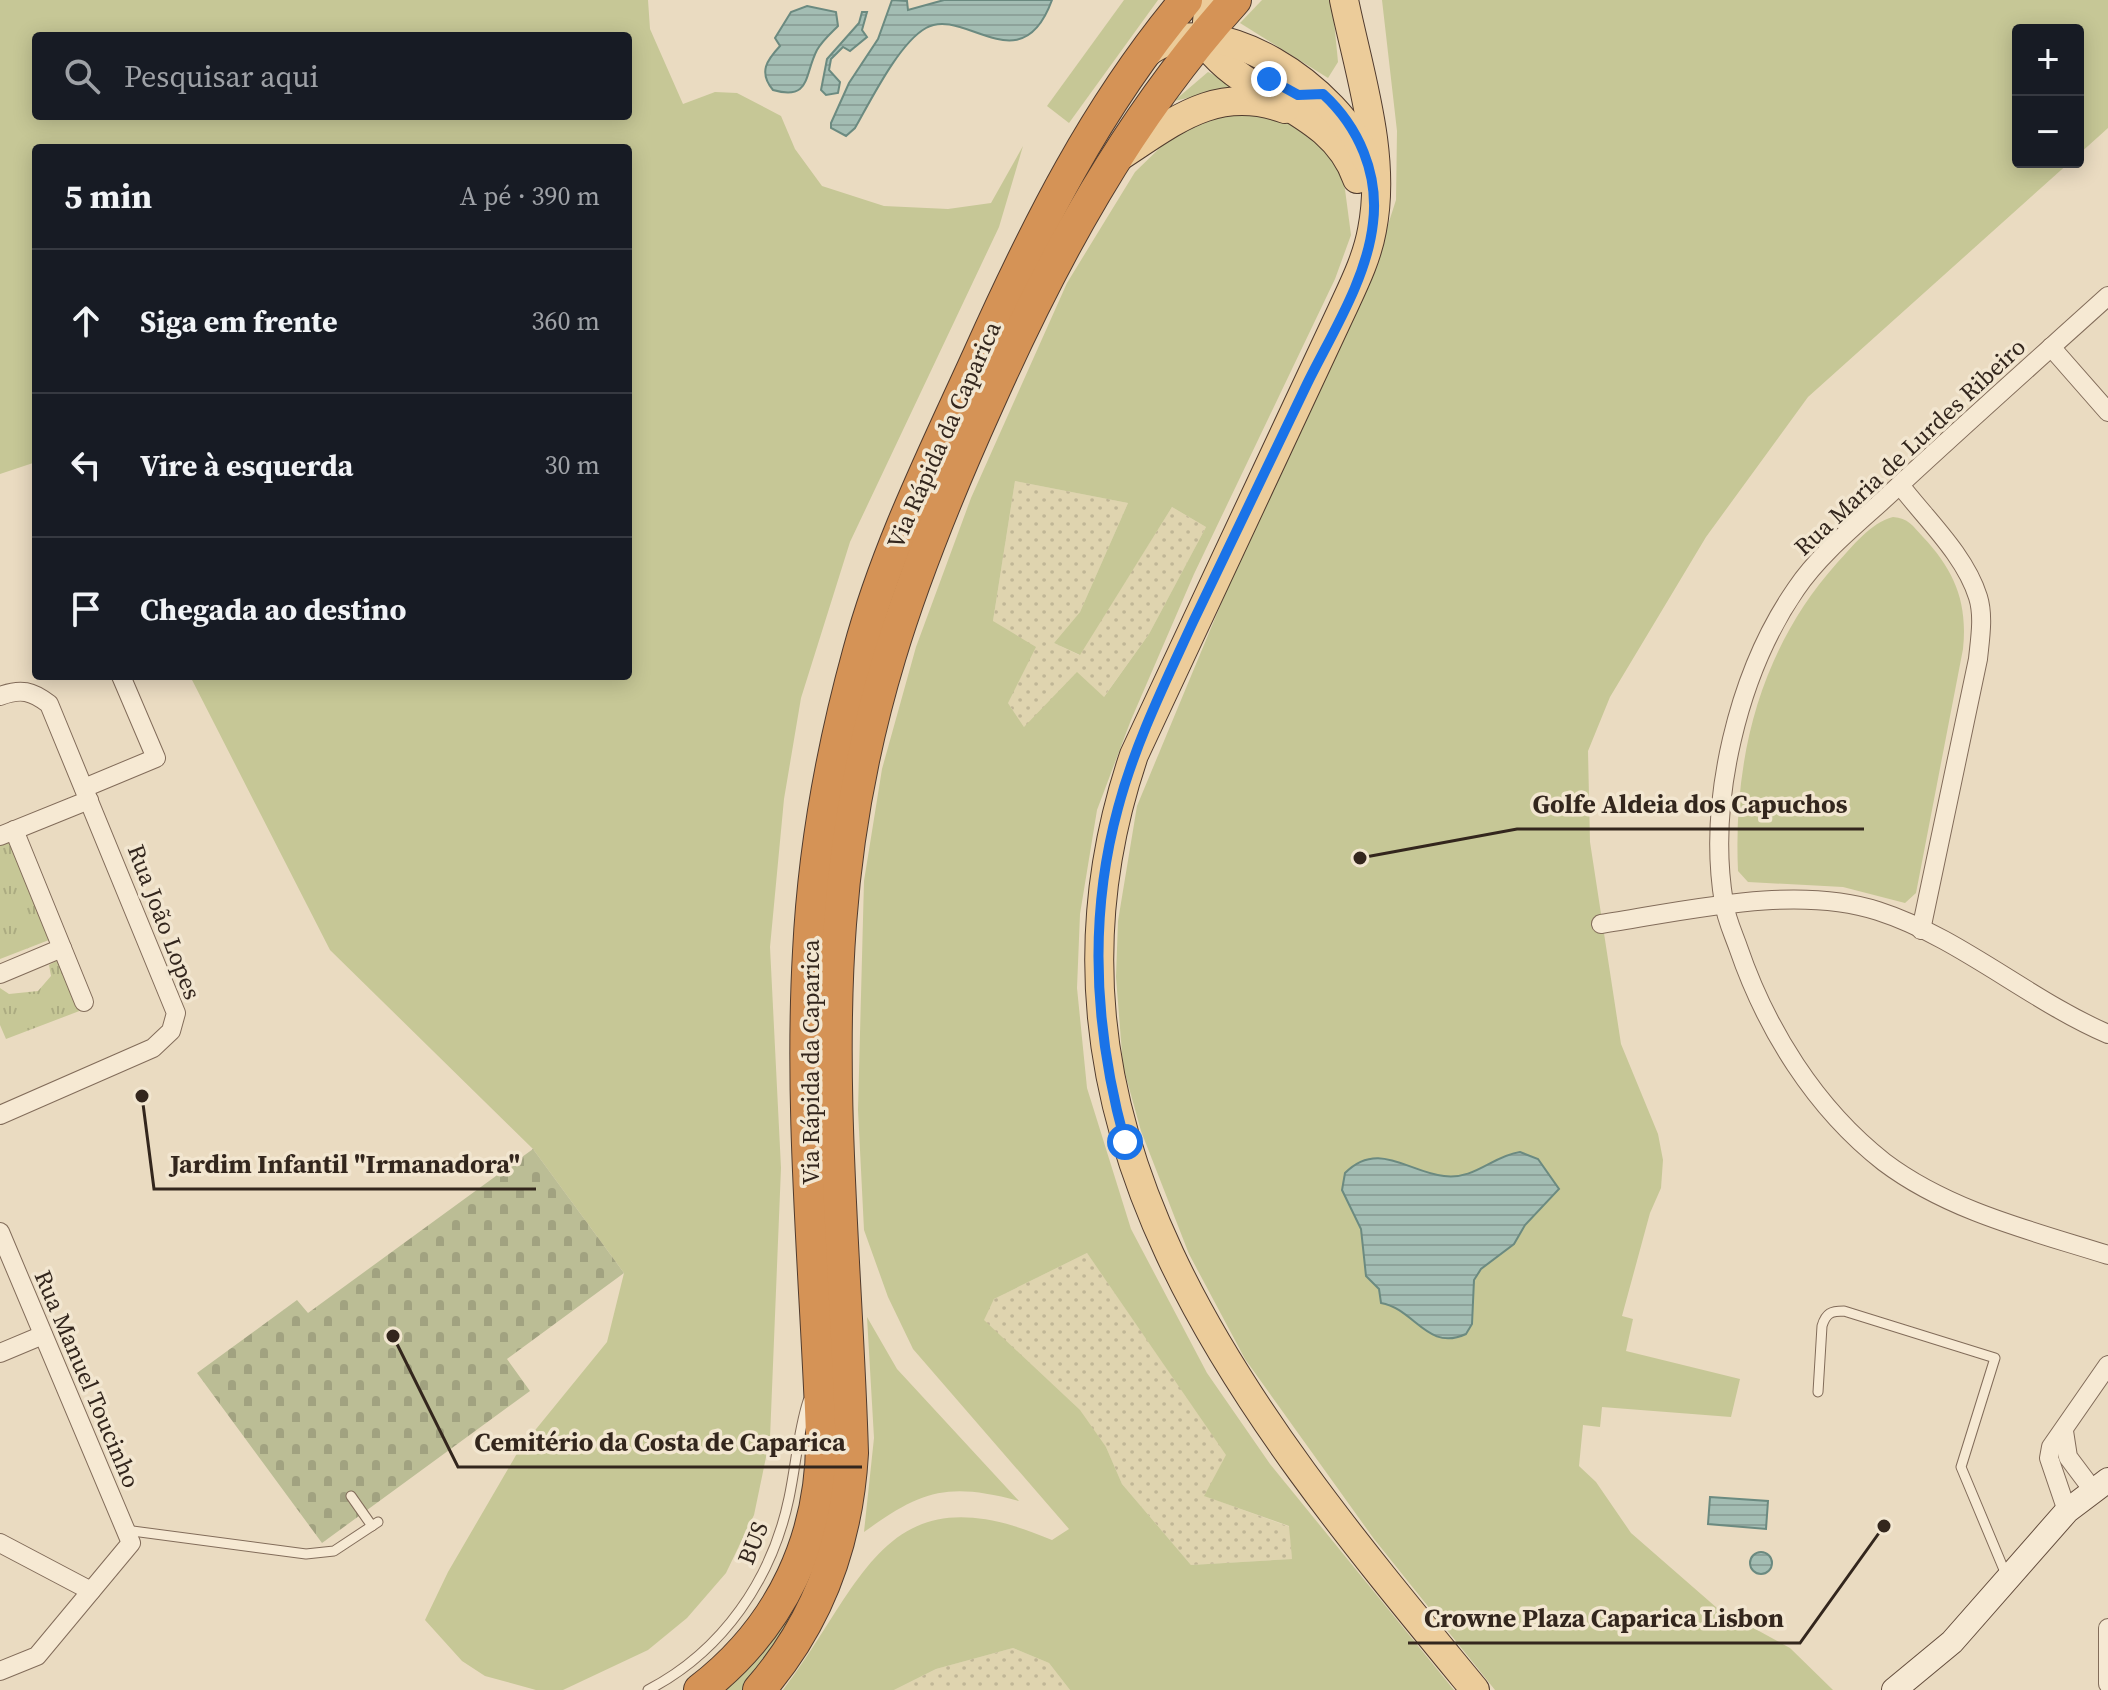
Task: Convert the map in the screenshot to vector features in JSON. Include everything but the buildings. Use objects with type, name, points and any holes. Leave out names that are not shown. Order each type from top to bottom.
[{"type":"highway","name":"Via Rápida da Caparica","points":[[700,1690],[733,1663],[759,1634],[790,1586],[803,1554],[817,1503],[822,1469],[807,1041],[808,955],[823,813],[848,694],[871,610],[912,503],[1014,276],[1062,181],[1124,79],[1186,0]]},
{"type":"highway","name":"Via Rápida da Caparica","points":[[759,1690],[787,1655],[817,1604],[838,1545],[848,1498],[852,1453],[837,977],[848,844],[874,704],[911,582],[947,492],[1050,270],[1111,162],[1163,86],[1213,47],[1235,0]]},
{"type":"main road","points":[[1209,0],[1213,47]]},
{"type":"main road","points":[[1344,0],[1370,124],[1375,207],[1369,245],[1355,282],[1147,720],[1131,764],[1112,831],[1103,888],[1100,1012],[1113,1101],[1133,1165],[1154,1220],[1203,1319],[1280,1442],[1475,1690]]},
{"type":"main road","points":[[1124,79],[1162,41],[1183,32],[1213,47],[1314,123],[1349,159],[1362,196],[1364,242],[1355,282]]},
{"type":"main road","points":[[1323,94],[1346,69],[1351,33]]},
{"type":"main road","points":[[1213,47],[1240,39],[1323,94],[1349,122],[1362,148],[1372,177],[1375,207]]},
{"type":"main road","points":[[1111,162],[1174,119],[1218,103],[1277,106],[1314,123]]},
{"type":"street","name":"Rua Maria de Lurdes Ribeiro","points":[[2108,296],[1900,485],[1798,585],[1772,625],[1732,735],[1721,846],[1724,905],[1748,975],[1781,1044],[1829,1111],[1885,1162],[1943,1198],[2001,1221],[2108,1255]]},
{"type":"street","points":[[2051,347],[2108,412]]},
{"type":"street","points":[[1900,485],[1966,571],[1978,598],[1981,628],[1975,674],[1921,930]]},
{"type":"street","points":[[84,1002],[7,833],[156,758],[123,680]]},
{"type":"street","name":"Rua João Lopes","points":[[0,696],[21,690],[35,694],[49,704],[175,1007],[174,1025],[153,1048],[0,1115]]},
{"type":"street","points":[[1601,924],[1724,905],[1838,903],[1878,911],[1921,930],[2036,999],[2108,1034]]},
{"type":"street","points":[[0,974],[62,948]]},
{"type":"street","name":"Rua Manuel Toucinho","points":[[0,1232],[128,1536]]},
{"type":"street","points":[[0,1353],[43,1335]]},
{"type":"street","points":[[2067,1511],[2049,1458],[2051,1447],[2108,1365]]},
{"type":"street","points":[[1894,1690],[1938,1655],[2008,1581],[2067,1511],[2100,1485],[2068,1457],[2064,1431]]},
{"type":"street","points":[[0,1671],[37,1656],[91,1591],[128,1536]]},
{"type":"street","points":[[0,1543],[91,1591]]},
{"type":"street","points":[[2108,1628],[2108,1684]]},
{"type":"lane","points":[[1818,1392],[1822,1326],[1825,1317],[1833,1311],[1844,1311],[1995,1358],[1961,1467],[2008,1581]]},
{"type":"lane","name":"BUS","points":[[648,1690],[673,1676],[716,1639],[756,1587],[782,1528],[801,1423],[818,1367]]},
{"type":"lane","points":[[128,1536],[306,1554],[334,1551],[375,1524],[351,1496]]},
{"type":"shaded area","points":[[892,0],[907,1],[908,10],[944,0],[1052,0],[1039,25],[1025,37],[1009,40],[992,38],[941,24],[926,28],[896,59],[855,128],[846,136],[831,128],[831,123],[849,83],[878,39]]},
{"type":"shaded area","points":[[807,6],[836,12],[838,26],[817,50],[800,89],[794,92],[773,90],[765,72],[768,61],[780,46],[775,38],[791,12]]},
{"type":"shaded area","points":[[862,12],[867,12],[862,30],[867,37],[850,51],[843,47],[831,59],[829,70],[840,82],[838,93],[826,95],[821,90],[827,59],[859,23]]},
{"type":"shaded area","points":[[1015,481],[1128,503],[1080,612],[1054,643],[1079,655],[1172,507],[1206,527],[1149,634],[1103,698],[1024,727],[1008,703],[993,621]]},
{"type":"shaded area","points":[[1520,1152],[1538,1159],[1559,1189],[1525,1225],[1514,1244],[1481,1269],[1474,1280],[1472,1324],[1466,1334],[1441,1338],[1393,1307],[1381,1303],[1379,1289],[1366,1276],[1361,1229],[1342,1190],[1345,1173],[1357,1163],[1381,1158],[1431,1173],[1455,1176]]},
{"type":"shaded area","points":[[1087,1253],[1227,1455],[1205,1496],[1290,1527],[1292,1559],[1191,1565],[1122,1484],[1106,1447],[983,1320],[994,1299]]},
{"type":"shaded area","points":[[1710,1497],[1768,1501],[1766,1529],[1708,1524]]},
{"type":"shaded area","points":[[1761,1552],[1769,1555],[1772,1563],[1769,1571],[1761,1574],[1753,1571],[1750,1563],[1753,1555]]},
{"type":"shaded area","points":[[1013,1648],[1049,1663],[1070,1690],[894,1690],[936,1669]]},
{"type":"green space","points":[[0,0],[648,0],[650,29],[683,104],[715,92],[737,93],[781,116],[795,149],[822,186],[884,206],[948,209],[991,203],[1023,146],[999,227],[850,542],[801,698],[784,799],[770,947],[781,1168],[770,1438],[754,1515],[726,1573],[687,1618],[648,1650],[563,1690],[536,1690],[485,1676],[462,1661],[425,1620],[448,1572],[519,1450],[607,1342],[624,1273],[533,1149],[330,950],[192,680],[632,680],[632,144],[32,144],[32,463],[0,474]]},
{"type":"green space","points":[[1124,0],[1158,0],[1069,123],[1047,106]]},
{"type":"green space","points":[[1262,0],[1332,0],[1338,62],[1328,78],[1240,23]]},
{"type":"green space","points":[[1382,0],[2108,0],[2108,128],[2084,150],[2084,24],[2012,24],[2012,168],[2063,168],[1808,397],[1706,537],[1610,697],[1588,751],[1590,842],[1621,1044],[1658,1134],[1663,1160],[1661,1188],[1650,1213],[1622,1316],[1633,1319],[1626,1351],[1740,1379],[1731,1417],[1602,1407],[1600,1427],[1583,1425],[1579,1466],[1596,1482],[1631,1533],[1717,1608],[1790,1648],[1833,1690],[1495,1690],[1374,1539],[1245,1359],[1189,1254],[1141,1131],[1123,1066],[1116,977],[1118,921],[1137,806],[1265,498],[1377,259],[1396,200],[1397,131]]},
{"type":"green space","points":[[1208,72],[1239,87],[1174,101]]},
{"type":"green space","points":[[1259,114],[1297,126],[1328,148],[1344,182],[1351,235],[1335,279],[1194,574],[1131,720],[1097,810],[1080,914],[1077,988],[1087,1088],[1131,1229],[1207,1373],[1270,1464],[1454,1690],[1070,1690],[1049,1663],[1013,1648],[936,1669],[894,1690],[783,1690],[860,1576],[886,1547],[915,1527],[951,1518],[996,1521],[1052,1540],[1069,1529],[913,1349],[888,1297],[864,1230],[858,1110],[864,881],[882,769],[916,647],[971,498],[1067,283],[1135,172],[1167,141],[1213,116]],"holes":[[[1015,481],[1128,503],[1080,612],[1054,643],[1080,655],[1172,507],[1206,527],[1149,634],[1104,697],[1077,672],[1024,727],[1008,703],[1036,647],[993,621]],[[1087,1253],[1226,1455],[1204,1496],[1289,1526],[1292,1559],[1191,1565],[1122,1484],[1106,1447],[1080,1410],[984,1320],[994,1299]]]},
{"type":"green space","points":[[1893,517],[1913,526],[1943,562],[1961,602],[1964,632],[1916,893],[1905,903],[1843,887],[1748,882],[1738,871],[1741,787],[1757,707],[1771,668],[1810,596],[1869,530]]},
{"type":"green space","points":[[6,833],[49,940],[0,959],[0,836]]},
{"type":"green space","points":[[60,959],[82,1010],[6,1039],[0,1025],[0,988],[9,994],[38,991],[51,976],[49,965]]},
{"type":"green space","points":[[533,1149],[624,1273],[507,1359],[530,1391],[322,1543],[197,1373],[297,1300],[308,1313]]},
{"type":"green space","points":[[867,1317],[897,1369],[1019,1501],[973,1492],[937,1494],[903,1507],[864,1532],[874,1438]]},
{"type":"green space","points":[[808,1582],[806,1598],[750,1681],[742,1690],[726,1690],[775,1637]]},
{"type":"place","name":"Golfe Aldeia dos Capuchos","points":[[1360,858]]},
{"type":"place","name":"Jardim Infantil \"Irmanadora\"","points":[[142,1096]]},
{"type":"place","name":"Cemitério da Costa de Caparica","points":[[393,1336]]},
{"type":"place","name":"Crowne Plaza Caparica Lisbon","points":[[1884,1526]]},
{"type":"route","points":[[1125,1142],[1113,1101],[1104,1050],[1098,974],[1103,888],[1117,809],[1147,720],[1342,310],[1369,245],[1373,226],[1372,177],[1349,122],[1323,94],[1305,97],[1269,79]]}]
